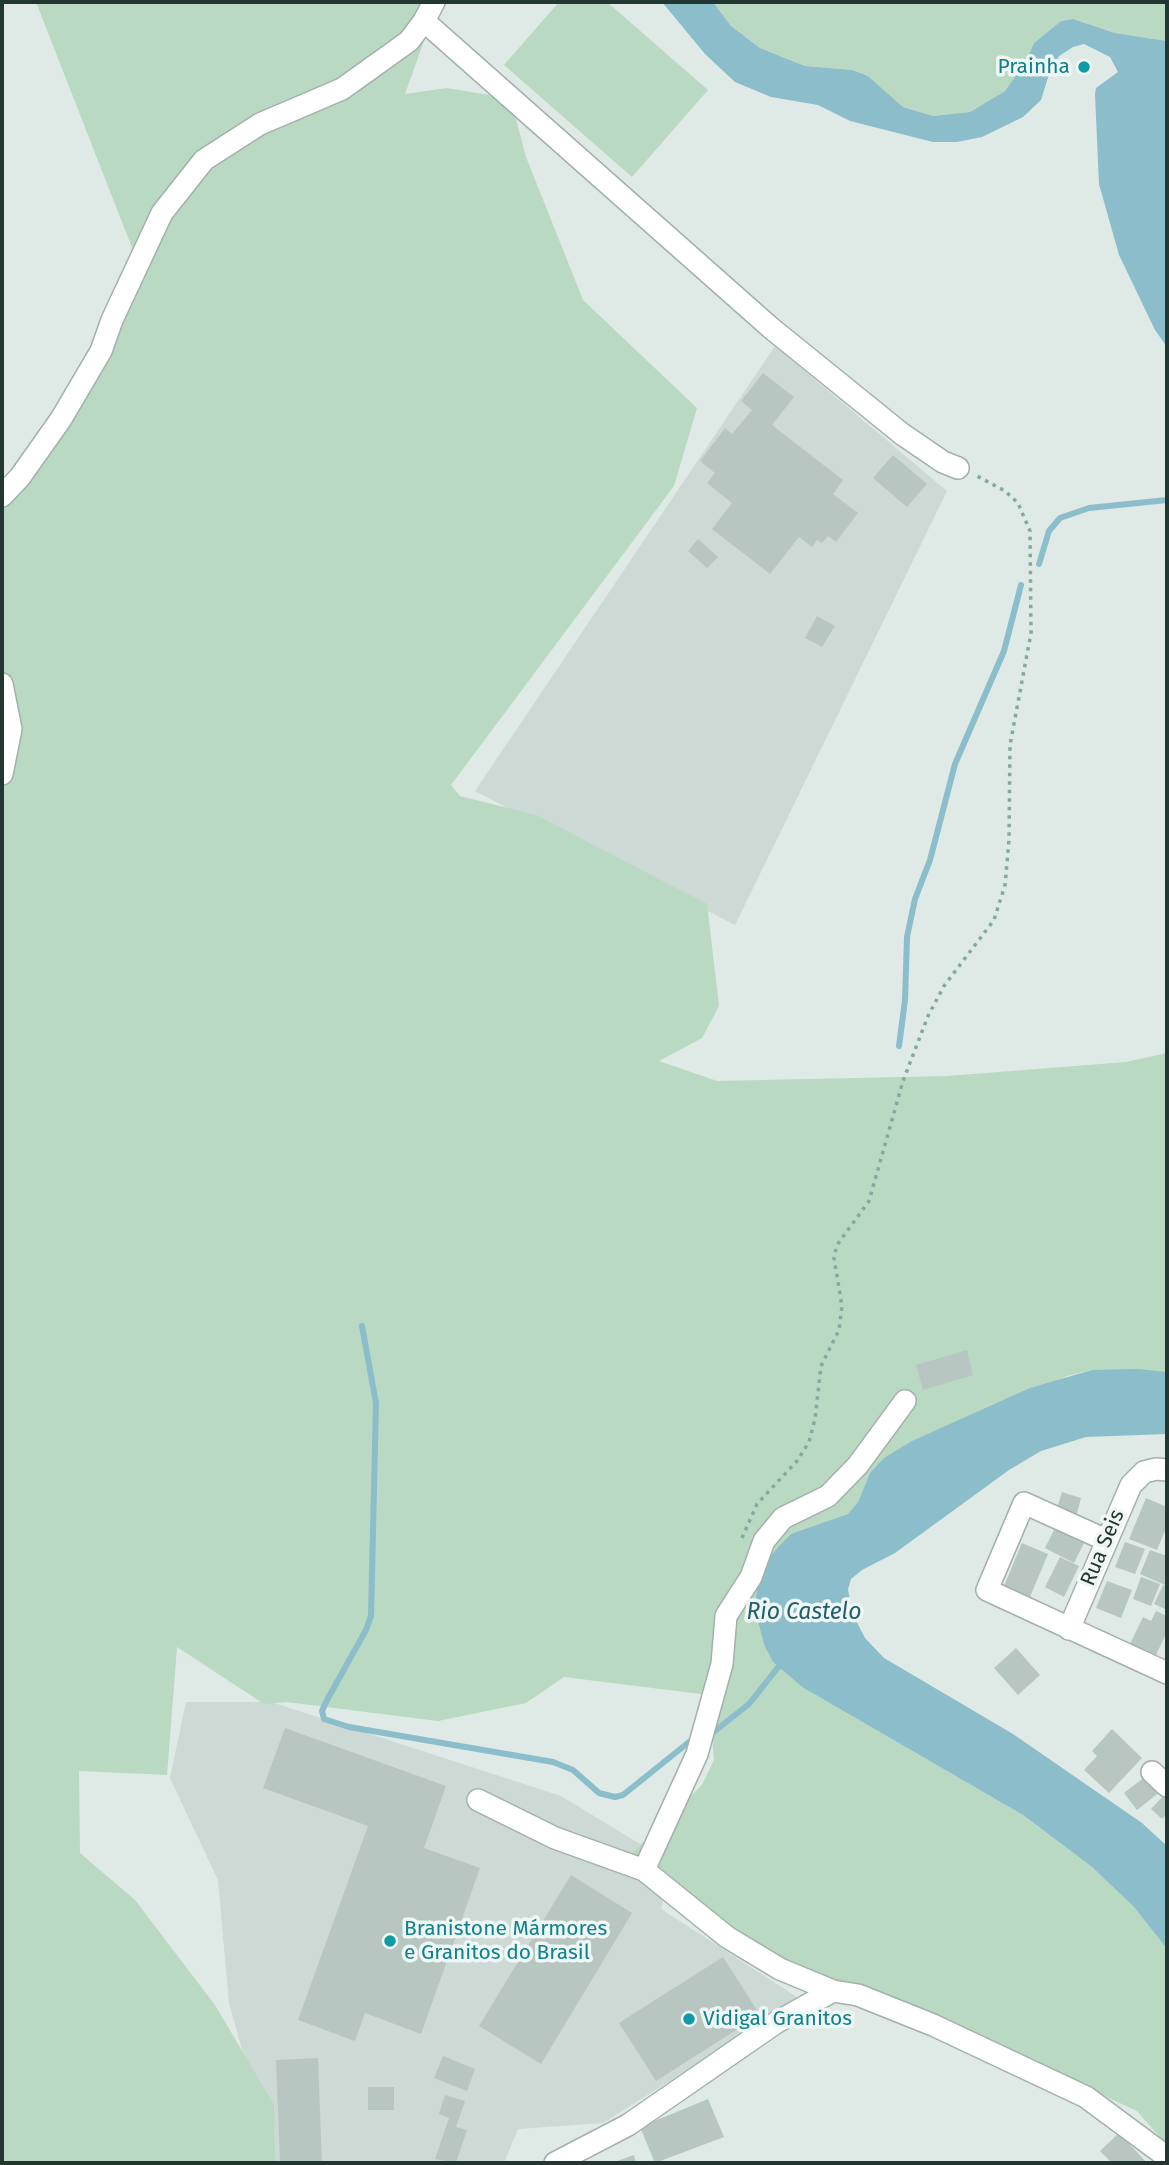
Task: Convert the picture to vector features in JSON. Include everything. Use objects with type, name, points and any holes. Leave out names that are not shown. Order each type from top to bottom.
[{"type":"street","points":[[2,496],[20,477],[61,419],[101,351],[138,262],[162,213],[204,160],[260,124],[342,89],[409,41],[434,2]]},
{"type":"street","points":[[424,21],[771,328],[901,434],[943,462],[958,468]]},
{"type":"street","points":[[2,684],[11,729],[2,774]]},
{"type":"street","points":[[644,1870],[697,1754],[722,1664],[726,1616],[751,1577],[764,1541],[783,1518],[828,1496],[858,1465],[905,1401]]},
{"type":"street","name":"Rua Seis","points":[[1069,1629],[1105,1540],[1131,1485],[1144,1472],[1167,1470]]},
{"type":"street","points":[[1105,1540],[1024,1503],[987,1590],[1167,1672]]},
{"type":"street","points":[[478,1800],[555,1838],[644,1870],[727,1937],[780,1969],[832,1991],[858,1995],[933,2025],[1086,2097],[1167,2157]]},
{"type":"street","points":[[555,2163],[628,2125],[777,2022],[832,1991]]},
{"type":"path","points":[[740,1545],[757,1504],[797,1461],[809,1442],[821,1366],[839,1330],[842,1306],[834,1258],[837,1245],[869,1201],[903,1081],[928,1016],[944,986],[994,920],[1005,885],[1009,841],[1010,745],[1031,633],[1030,531],[1023,512],[1005,491],[958,468]]},
{"type":"shaded area","points":[[775,346],[947,491],[735,925],[475,791]]},
{"type":"shaded area","name":"Branistone Mármores e Granitos do Brasil","points":[[186,1702],[271,1702],[561,1796],[673,1864],[661,1909],[800,1999],[603,2123],[518,2129],[504,2163],[268,2163],[261,2118],[229,2003],[218,1880],[170,1778]]},
{"type":"green space","points":[[36,2],[438,2],[405,94],[447,88],[495,96],[516,119],[526,157],[583,300],[697,408],[674,486],[451,785],[460,796],[536,815],[707,904],[719,1006],[702,1038],[659,1061],[717,1081],[948,1076],[1126,1062],[1167,1053],[1167,1372],[1092,1370],[1067,1376],[870,1473],[858,1502],[848,1514],[822,1525],[765,1647],[773,1662],[802,1687],[1023,1815],[1092,1867],[1134,1907],[1167,1949],[1167,2145],[1137,2111],[983,2040],[775,1967],[630,1855],[702,1785],[714,1760],[709,1695],[564,1677],[526,1703],[438,1721],[287,1702],[264,1704],[177,1647],[167,1775],[79,1771],[80,1853],[135,1900],[215,2005],[274,2105],[275,2163],[2,2163],[2,485],[49,452],[138,263]]},
{"type":"green space","points":[[559,2],[607,2],[708,90],[632,177],[504,65]]},
{"type":"green space","points":[[713,2],[1167,2],[1167,41],[1115,33],[1073,19],[1061,21],[1034,43],[1026,61],[1005,91],[970,112],[933,116],[903,107],[868,76],[854,70],[805,66],[760,48],[731,26]]},
{"type":"water","points":[[662,2],[713,2],[731,26],[760,48],[805,66],[853,70],[868,76],[903,107],[933,116],[970,112],[1005,91],[1026,61],[1034,43],[1061,21],[1073,19],[1115,33],[1167,41],[1167,347],[1155,330],[1119,255],[1099,184],[1095,94],[1096,88],[1118,72],[1110,57],[1084,44],[1073,47],[1059,56],[1050,71],[1041,100],[1023,117],[982,137],[957,142],[933,142],[850,121],[818,105],[771,97],[735,82],[705,54]]},
{"type":"water","name":"Rio Castelo","points":[[1138,1369],[1167,1372],[1167,1434],[1086,1437],[1041,1451],[1009,1470],[895,1553],[862,1570],[851,1579],[848,1589],[852,1613],[865,1638],[884,1658],[1013,1734],[1142,1823],[1167,1846],[1167,1949],[1134,1907],[1092,1867],[1023,1815],[802,1687],[773,1662],[765,1647],[755,1610],[757,1588],[767,1561],[779,1546],[791,1534],[848,1514],[858,1502],[870,1473],[884,1458],[912,1441],[1030,1388],[1092,1370]]},
{"type":"building","points":[[763,373],[794,397],[772,425],[843,480],[833,494],[858,513],[836,542],[828,536],[822,543],[817,540],[812,547],[799,537],[770,574],[712,529],[732,503],[707,483],[715,473],[700,461],[725,428],[732,434],[752,410],[741,401]]},
{"type":"building","points":[[893,455],[927,484],[907,507],[873,478]]},
{"type":"building","points":[[698,539],[718,557],[707,568],[688,551]]},
{"type":"building","points":[[817,616],[835,626],[822,647],[805,638]]},
{"type":"building","points":[[967,1350],[973,1375],[923,1390],[916,1365]]},
{"type":"building","points":[[1062,1492],[1081,1498],[1076,1517],[1056,1511]]},
{"type":"building","points":[[1146,1498],[1167,1507],[1167,1526],[1157,1550],[1129,1539]]},
{"type":"building","points":[[1056,1526],[1085,1541],[1074,1563],[1045,1548]]},
{"type":"building","points":[[1125,1542],[1145,1549],[1135,1574],[1115,1567]]},
{"type":"building","points":[[1022,1543],[1048,1554],[1030,1597],[1004,1586]]},
{"type":"building","points":[[1150,1550],[1167,1556],[1167,1586],[1140,1574]]},
{"type":"building","points":[[1060,1557],[1079,1566],[1064,1597],[1045,1587]]},
{"type":"building","points":[[1141,1577],[1160,1584],[1151,1606],[1133,1599]]},
{"type":"building","points":[[1107,1581],[1132,1590],[1121,1618],[1096,1608]]},
{"type":"building","points":[[1163,1585],[1167,1587],[1167,1610],[1154,1604]]},
{"type":"building","points":[[1156,1611],[1167,1616],[1167,1632],[1155,1657],[1130,1644],[1143,1617],[1151,1621]]},
{"type":"building","points":[[1016,1648],[1040,1675],[1018,1695],[994,1668]]},
{"type":"building","name":"Branistone Mármores e Granitos do Brasil","points":[[285,1728],[446,1786],[424,1848],[480,1868],[421,2034],[365,2013],[355,2041],[298,2020],[368,1826],[263,1788]]},
{"type":"building","points":[[1112,1729],[1142,1758],[1109,1793],[1084,1770],[1097,1756],[1092,1751]]},
{"type":"building","points":[[1151,1772],[1165,1788],[1137,1810],[1124,1793]]},
{"type":"building","points":[[1167,1792],[1167,1814],[1162,1819],[1151,1809]]},
{"type":"building","points":[[571,1875],[632,1913],[541,2064],[479,2026]]},
{"type":"building","name":"Vidigal Granitos","points":[[723,1957],[760,2015],[656,2081],[619,2023]]},
{"type":"building","points":[[443,2056],[475,2069],[467,2091],[434,2078]]},
{"type":"building","points":[[318,2058],[322,2163],[280,2163],[276,2060]]},
{"type":"building","points":[[368,2087],[394,2087],[394,2110],[368,2110]]},
{"type":"building","points":[[445,2095],[465,2101],[456,2127],[467,2130],[456,2163],[435,2159],[449,2118],[439,2114]]},
{"type":"building","points":[[708,2099],[724,2137],[655,2163],[640,2127]]},
{"type":"building","points":[[1119,2133],[1147,2163],[1112,2163],[1100,2151]]},
{"type":"building","points":[[634,2155],[636,2163],[612,2163]]},
{"type":"waterway","points":[[1039,564],[1049,531],[1060,518],[1089,508],[1167,500]]},
{"type":"waterway","points":[[899,1046],[905,1000],[907,937],[915,899],[930,860],[955,764],[1004,651],[1021,585]]},
{"type":"waterway","points":[[362,1326],[376,1403],[371,1616],[327,1700],[322,1711],[324,1719],[349,1727],[553,1762],[573,1770],[599,1793],[615,1797],[623,1795],[689,1742]]},
{"type":"waterway","points":[[711,1734],[749,1704],[783,1661]]},
{"type":"place","name":"Prainha","points":[[1084,67]]},
{"type":"place","name":"Branistone Mármores e Granitos do Brasil","points":[[390,1941]]},
{"type":"place","name":"Vidigal Granitos","points":[[689,2019]]}]
